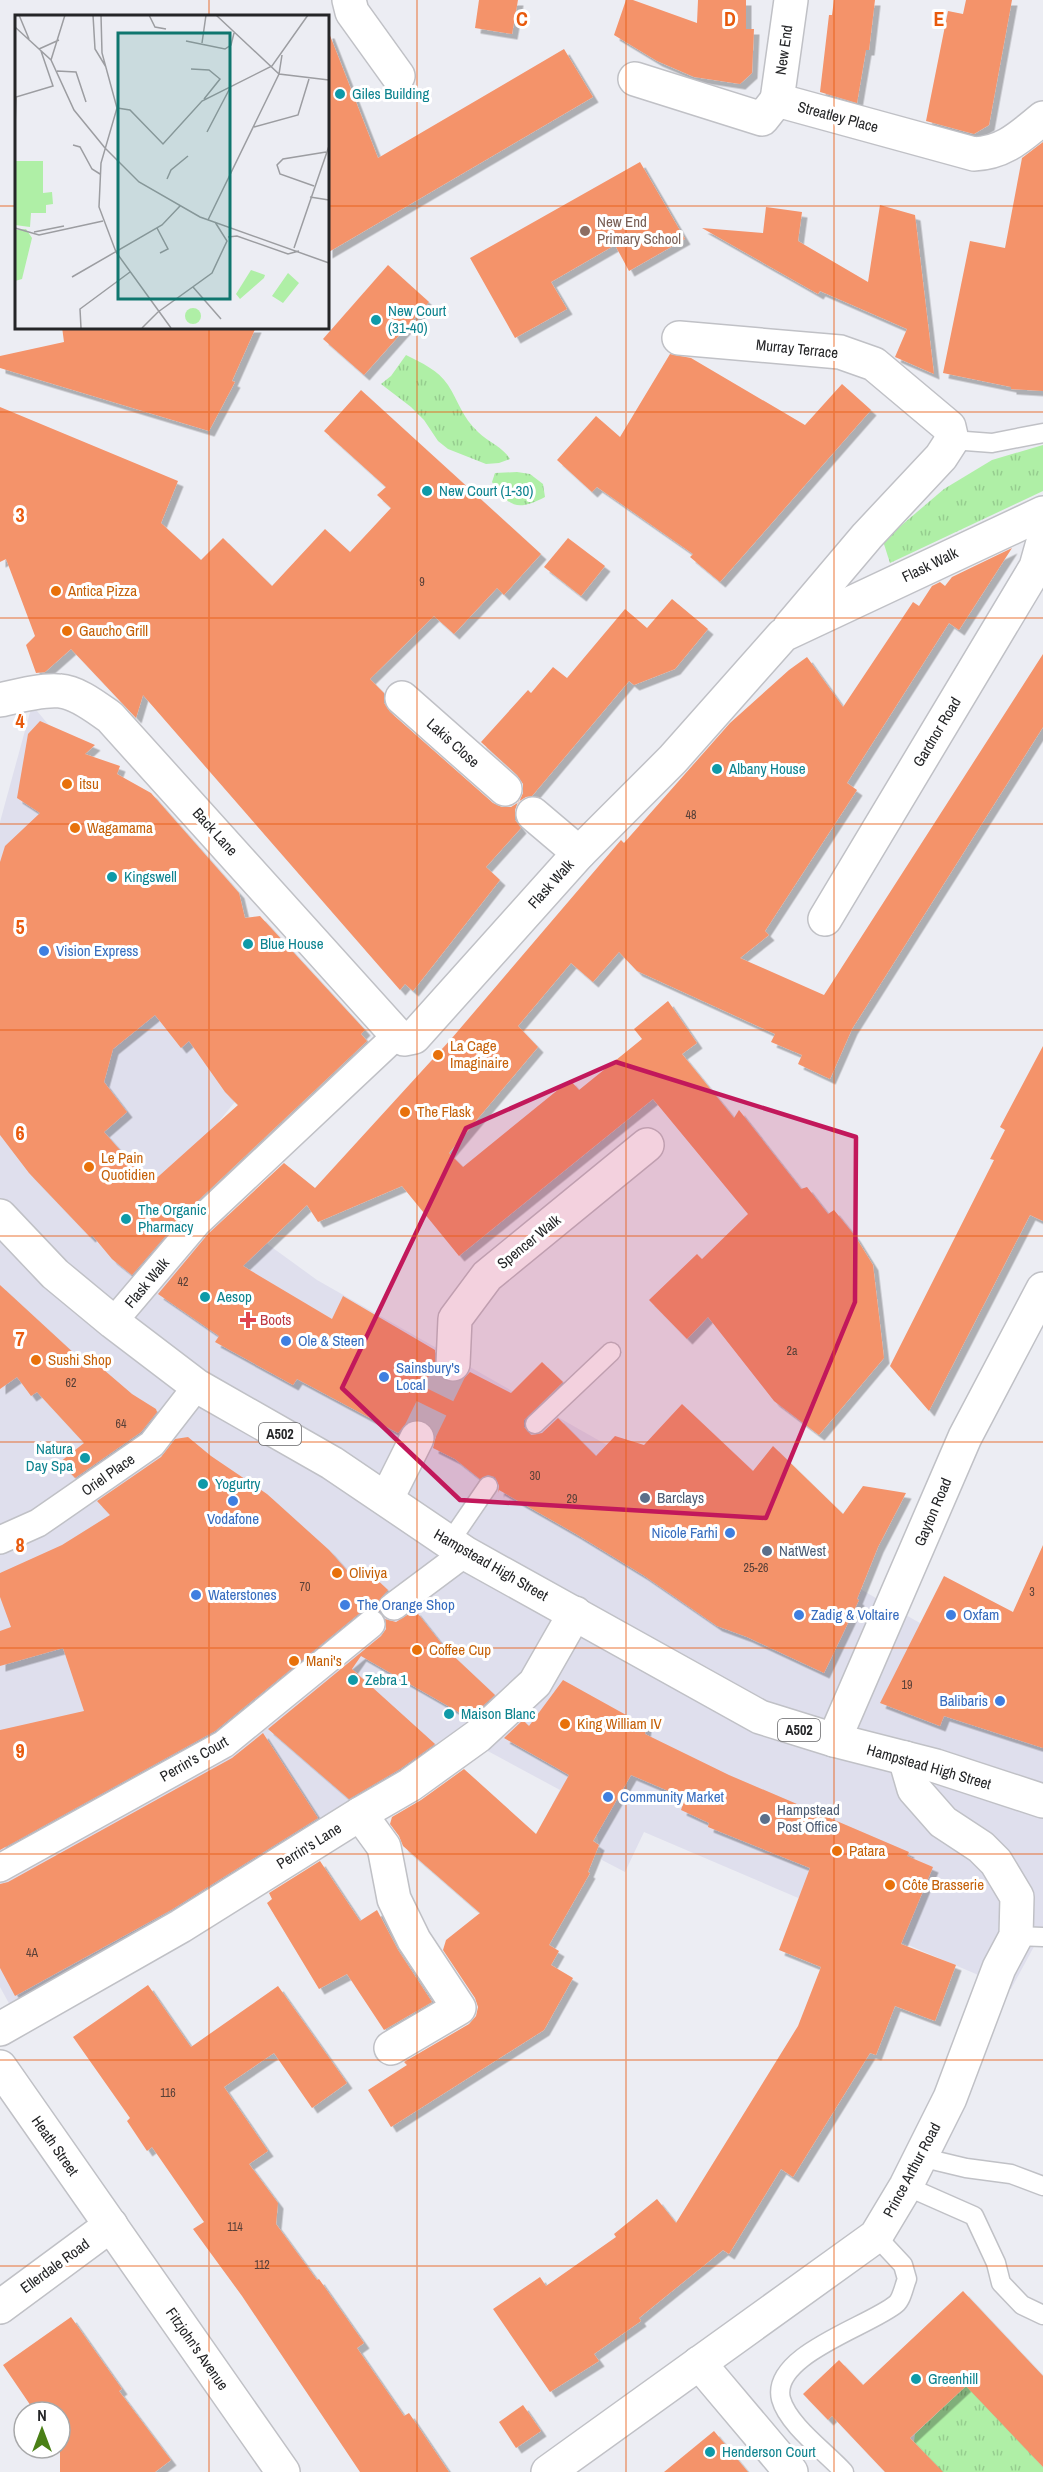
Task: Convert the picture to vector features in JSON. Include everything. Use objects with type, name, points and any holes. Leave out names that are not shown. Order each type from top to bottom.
[{"type":"street","points":[[349,0],[352,12],[398,76]]},
{"type":"street","name":"New End","points":[[777,100],[791,0]]},
{"type":"street","name":"Streatley Place","points":[[635,79],[762,120],[777,100],[974,154],[991,153],[1009,145],[1043,118]]},
{"type":"street","name":"Murray Terrace","points":[[679,338],[840,351],[874,364],[949,427],[952,440]]},
{"type":"street","points":[[783,635],[867,536],[941,456],[952,440]]},
{"type":"street","name":"Flask Walk","points":[[113,1322],[197,1223],[397,1035],[404,1039],[414,1037],[579,853],[673,759],[783,635],[954,552],[1042,527]]},
{"type":"street","name":"Gardnor Road","points":[[825,919],[1036,567],[1042,527]]},
{"type":"street","name":"Back Lane","points":[[0,700],[24,694],[61,690],[96,707],[110,717],[397,1035]]},
{"type":"street","name":"Lakis Close","points":[[402,698],[505,789]]},
{"type":"street","points":[[533,814],[579,853]]},
{"type":"street","name":"Spencer Walk","points":[[453,1364],[455,1318],[487,1276],[647,1145]]},
{"type":"street","name":"Hampstead High Street","points":[[0,1216],[55,1274],[197,1386],[332,1463],[387,1498],[457,1548],[760,1717],[834,1740],[905,1758],[1043,1801]]},
{"type":"street","name":"Gayton Road","points":[[834,1740],[965,1437],[1043,1289]]},
{"type":"street","name":"Oriel Place","points":[[0,1540],[38,1523],[152,1444],[197,1386]]},
{"type":"street","points":[[387,1498],[417,1438]]},
{"type":"street","points":[[394,1606],[457,1548]]},
{"type":"street","name":"Perrin's Lane","points":[[0,2029],[181,1926],[410,1785],[478,1736],[535,1683],[575,1613]]},
{"type":"street","name":"Perrin's Court","points":[[0,1868],[224,1744],[371,1624]]},
{"type":"street","name":"Prince Arthur Road","points":[[548,2472],[876,2236],[913,2171],[950,2098],[999,1968],[1030,1936],[1030,1894],[981,1847],[943,1822],[914,1789],[905,1758]]},
{"type":"street","points":[[360,1814],[384,1847],[394,1899],[414,1940],[459,2008],[391,2048]]},
{"type":"street","name":"Heath Street","points":[[0,2067],[111,2225]]},
{"type":"street","name":"Ellerdale Road","points":[[0,2307],[111,2225]]},
{"type":"street","name":"Fitzjohn's Avenue","points":[[111,2225],[283,2472]]},
{"type":"street","points":[[699,2363],[791,2472]]},
{"type":"lane","points":[[952,440],[992,443],[1043,433]]},
{"type":"lane","points":[[535,1424],[610,1352]]},
{"type":"lane","points":[[457,1548],[488,1486]]},
{"type":"lane","points":[[913,2171],[966,2168],[1011,2174],[1043,2186]]},
{"type":"lane","points":[[913,2171],[974,2216],[996,2263],[1001,2283],[1022,2305],[1043,2315]]},
{"type":"lane","points":[[844,2472],[798,2428],[782,2400],[782,2384],[798,2360],[897,2303],[907,2279],[903,2265],[876,2236]]},
{"type":"highlighted area","points":[[616,1062],[856,1137],[855,1302],[766,1518],[460,1500],[342,1388],[466,1128]]},
{"type":"shaded area","points":[[32,705],[299,1024],[174,1176],[317,1280],[1043,1693],[1043,1930],[1011,1989],[644,1832],[625,1872],[602,1860],[597,1834],[552,1805],[560,1790],[471,1742],[11,2007],[0,1987],[0,822]]},
{"type":"green space","points":[[406,355],[439,375],[448,385],[464,415],[473,426],[510,459],[486,464],[448,449],[438,441],[424,420],[411,407],[381,384],[391,376]]},
{"type":"green space","points":[[1043,445],[1043,491],[890,563],[883,541],[944,489],[992,460]]},
{"type":"green space","points":[[495,473],[530,474],[543,484],[545,497],[521,505],[509,502],[492,482]]},
{"type":"green space","points":[[967,2385],[1043,2467],[1043,2472],[933,2472],[938,2467],[914,2442],[915,2434]]},
{"type":"building","points":[[479,0],[518,0],[512,34],[475,28]]},
{"type":"building","points":[[626,0],[633,0],[697,23],[698,0],[746,0],[746,29],[754,29],[752,73],[740,84],[694,77],[657,61],[614,35]]},
{"type":"building","points":[[834,0],[875,0],[869,50],[866,50],[857,103],[820,92],[829,15],[832,15]]},
{"type":"building","points":[[966,0],[1012,0],[989,125],[974,134],[926,121],[948,11],[963,14]]},
{"type":"building","points":[[328,33],[378,158],[564,49],[593,97],[328,252]]},
{"type":"building","points":[[1043,142],[1043,391],[1011,389],[1011,387],[943,373],[970,241],[1005,248],[1022,158]]},
{"type":"building","name":"New End Primary School","points":[[640,162],[685,239],[629,271],[615,245],[551,282],[567,309],[515,338],[470,258]]},
{"type":"building","points":[[880,205],[915,215],[934,374],[895,357],[907,329],[820,291],[818,294],[702,228],[763,233],[766,207],[802,212],[798,241],[868,282]]},
{"type":"building","name":"New Court (31-40)","points":[[388,265],[429,302],[364,375],[323,339]]},
{"type":"building","points":[[62,328],[256,328],[232,381],[235,382],[209,431],[0,368],[0,356],[64,342]]},
{"type":"building","points":[[670,354],[691,358],[805,425],[842,384],[871,410],[720,582],[690,557],[693,554],[597,487],[592,492],[557,460],[596,416],[620,437]]},
{"type":"building","points":[[361,390],[541,554],[504,595],[497,588],[454,634],[434,616],[370,679],[384,693],[384,703],[390,712],[493,803],[502,807],[511,807],[518,803],[515,820],[521,828],[486,867],[500,880],[413,991],[405,984],[400,990],[143,695],[136,718],[71,649],[45,672],[36,673],[26,645],[35,636],[6,559],[0,562],[0,407],[178,481],[161,523],[201,560],[223,538],[272,586],[325,529],[350,552],[391,508],[377,495],[386,487],[324,431]]},
{"type":"building","points":[[568,538],[605,566],[581,596],[544,567]]},
{"type":"building","points":[[1012,548],[959,630],[949,623],[847,783],[857,790],[765,931],[769,935],[740,958],[824,995],[1043,654],[1043,727],[852,1029],[830,1079],[798,1064],[802,1055],[771,1042],[775,1034],[637,971],[619,952],[593,982],[571,963],[518,1026],[538,1047],[449,1153],[463,1167],[570,1080],[579,1090],[642,1039],[634,1029],[668,1001],[697,1043],[682,1054],[734,1118],[739,1110],[801,1189],[807,1187],[828,1214],[834,1210],[855,1236],[873,1265],[884,1358],[819,1435],[774,1401],[708,1317],[687,1339],[649,1300],[697,1254],[702,1259],[748,1214],[653,1099],[459,1256],[402,1186],[318,1222],[307,1205],[243,1266],[332,1319],[343,1296],[435,1350],[436,1372],[443,1380],[453,1383],[461,1381],[470,1372],[511,1393],[542,1362],[563,1382],[524,1420],[524,1427],[531,1435],[542,1433],[558,1418],[596,1456],[615,1436],[644,1445],[682,1404],[753,1471],[773,1446],[843,1514],[863,1486],[906,1493],[878,1547],[857,1599],[859,1600],[824,1673],[747,1637],[717,1626],[643,1575],[576,1534],[499,1490],[498,1493],[499,1486],[495,1477],[488,1475],[480,1479],[455,1459],[433,1448],[436,1436],[433,1428],[426,1422],[416,1419],[407,1422],[398,1433],[297,1379],[293,1385],[215,1342],[219,1336],[158,1294],[208,1234],[284,1163],[315,1188],[452,1038],[621,840],[624,843],[730,723],[789,670],[807,657],[843,707],[913,602],[919,606],[932,586],[940,582],[945,586],[952,577]]},
{"type":"building","points":[[672,599],[708,629],[675,669],[634,685],[629,681],[532,796],[519,801],[523,793],[523,784],[517,775],[481,742],[528,690],[531,693],[553,667],[567,678],[625,609],[647,628]]},
{"type":"building","points":[[40,721],[95,745],[85,754],[120,766],[117,774],[151,793],[239,893],[245,918],[260,916],[365,1030],[361,1034],[367,1041],[186,1212],[132,1275],[112,1259],[92,1235],[90,1237],[29,1173],[0,1135],[0,862],[5,846],[40,813],[17,798],[28,734]],"holes":[[[155,1015],[181,1048],[189,1041],[225,1092],[238,1105],[150,1184],[104,1132],[127,1112],[104,1082],[113,1049]]]},
{"type":"building","points":[[1043,1046],[1043,1221],[1030,1215],[929,1411],[890,1366],[994,1160],[990,1159],[1005,1130],[1000,1127]]},
{"type":"building","points":[[0,1285],[77,1356],[79,1354],[97,1364],[132,1394],[156,1409],[157,1412],[141,1432],[75,1478],[60,1462],[84,1443],[37,1392],[31,1396],[17,1377],[0,1389]]},
{"type":"building","points":[[188,1437],[211,1456],[267,1494],[329,1550],[350,1574],[360,1564],[388,1590],[379,1600],[380,1611],[369,1608],[361,1612],[215,1731],[0,1850],[0,1730],[84,1711],[63,1648],[0,1666],[0,1631],[11,1627],[0,1597],[0,1573],[62,1545],[110,1515],[97,1501],[161,1457],[175,1439]]},
{"type":"building","points":[[1043,1545],[1043,1748],[944,1716],[940,1726],[880,1703],[944,1576],[1013,1612]]},
{"type":"building","points":[[415,1610],[445,1648],[495,1695],[469,1718],[361,1656],[352,1669],[435,1744],[400,1769],[349,1799],[268,1729],[381,1636],[386,1629],[385,1619],[396,1622]]},
{"type":"building","points":[[563,1680],[646,1726],[645,1734],[729,1775],[909,1852],[907,1856],[933,1867],[901,1944],[956,1965],[935,2021],[895,2006],[876,2055],[870,2053],[793,2177],[781,2169],[729,2254],[723,2250],[639,2318],[641,2321],[594,2354],[599,2361],[550,2392],[493,2309],[540,2277],[546,2286],[616,2237],[614,2234],[657,2199],[676,2223],[798,2026],[821,1967],[779,1950],[810,1868],[708,1827],[709,1823],[681,1810],[685,1798],[631,1775],[593,1841],[599,1845],[588,1872],[590,1873],[549,1945],[559,1951],[551,1965],[573,1978],[544,2030],[391,2127],[368,2090],[407,2065],[404,2062],[469,2024],[476,2016],[478,2007],[475,1998],[443,1950],[446,1940],[480,1913],[403,1846],[390,1824],[392,1817],[421,1800],[464,1769],[536,1834],[569,1775],[504,1738],[523,1720],[529,1726]]},
{"type":"building","points":[[263,1733],[318,1818],[171,1910],[15,1996],[0,1968],[0,1884],[8,1882],[232,1758]]},
{"type":"building","points":[[320,1861],[360,1921],[377,1910],[398,1950],[432,2002],[384,2030],[347,1974],[319,1989],[267,1903],[272,1899],[269,1893]]},
{"type":"building","points":[[148,1985],[191,2047],[278,1986],[347,2083],[312,2108],[274,2053],[224,2087],[268,2151],[249,2164],[278,2203],[276,2224],[317,2280],[319,2279],[364,2343],[357,2348],[404,2416],[409,2413],[449,2472],[360,2472],[242,2296],[193,2229],[204,2222],[152,2147],[147,2151],[127,2121],[130,2118],[73,2037]]},
{"type":"building","name":"Greenhill","points":[[963,2291],[1043,2376],[1043,2467],[966,2386],[910,2438],[943,2472],[885,2472],[832,2416],[828,2420],[803,2394],[839,2360],[863,2385]]},
{"type":"building","points":[[71,2317],[122,2389],[119,2391],[171,2460],[155,2472],[60,2472],[60,2460],[72,2460],[72,2400],[27,2400],[3,2365]]},
{"type":"building","points":[[523,2405],[541,2431],[516,2448],[499,2422]]},
{"type":"building","name":"Henderson Court","points":[[714,2431],[748,2472],[664,2472]]},
{"type":"tunnel","points":[[417,1438],[453,1364]]},
{"type":"place","name":"Giles Building","points":[[340,94]]},
{"type":"place","name":"New End Primary School","points":[[585,231]]},
{"type":"place","name":"New Court (31-40)","points":[[376,320]]},
{"type":"place","name":"New Court (1-30)","points":[[427,491]]},
{"type":"place","name":"Antica Pizza","points":[[56,591]]},
{"type":"place","name":"Gaucho Grill","points":[[67,631]]},
{"type":"place","name":"Albany House","points":[[717,769]]},
{"type":"place","name":"itsu","points":[[67,784]]},
{"type":"place","name":"Wagamama","points":[[75,828]]},
{"type":"place","name":"Kingswell","points":[[112,877]]},
{"type":"place","name":"Blue House","points":[[248,944]]},
{"type":"place","name":"Vision Express","points":[[44,951]]},
{"type":"place","name":"La Cage Imaginaire","points":[[438,1055]]},
{"type":"place","name":"The Flask","points":[[405,1112]]},
{"type":"place","name":"Le Pain Quotidien","points":[[89,1167]]},
{"type":"place","name":"The Organic Pharmacy","points":[[126,1219]]},
{"type":"place","name":"Aesop","points":[[205,1297]]},
{"type":"place","name":"Boots","points":[[248,1320]]},
{"type":"place","name":"Ole & Steen","points":[[286,1341]]},
{"type":"place","name":"Sushi Shop","points":[[36,1360]]},
{"type":"place","name":"Sainsbury's Local","points":[[384,1377]]},
{"type":"place","name":"Natura Day Spa","points":[[85,1458]]},
{"type":"place","name":"Yogurtry","points":[[203,1484]]},
{"type":"place","name":"Barclays","points":[[645,1498]]},
{"type":"place","name":"Vodafone","points":[[233,1501]]},
{"type":"place","name":"Nicole Farhi","points":[[730,1533]]},
{"type":"place","name":"NatWest","points":[[767,1551]]},
{"type":"place","name":"Oliviya","points":[[337,1573]]},
{"type":"place","name":"Waterstones","points":[[196,1595]]},
{"type":"place","name":"The Orange Shop","points":[[345,1605]]},
{"type":"place","name":"Zadig & Voltaire","points":[[799,1615]]},
{"type":"place","name":"Oxfam","points":[[951,1615]]},
{"type":"place","name":"Coffee Cup","points":[[417,1650]]},
{"type":"place","name":"Mani's","points":[[294,1661]]},
{"type":"place","name":"Zebra 1","points":[[353,1680]]},
{"type":"place","name":"Balibaris","points":[[1000,1701]]},
{"type":"place","name":"Maison Blanc","points":[[449,1714]]},
{"type":"place","name":"King William IV","points":[[565,1724]]},
{"type":"place","name":"Community Market","points":[[608,1797]]},
{"type":"place","name":"Hampstead Post Office","points":[[765,1819]]},
{"type":"place","name":"Patara","points":[[837,1851]]},
{"type":"place","name":"Côte Brasserie","points":[[890,1885]]},
{"type":"place","name":"Greenhill","points":[[916,2379]]},
{"type":"place","name":"Henderson Court","points":[[710,2452]]}]
